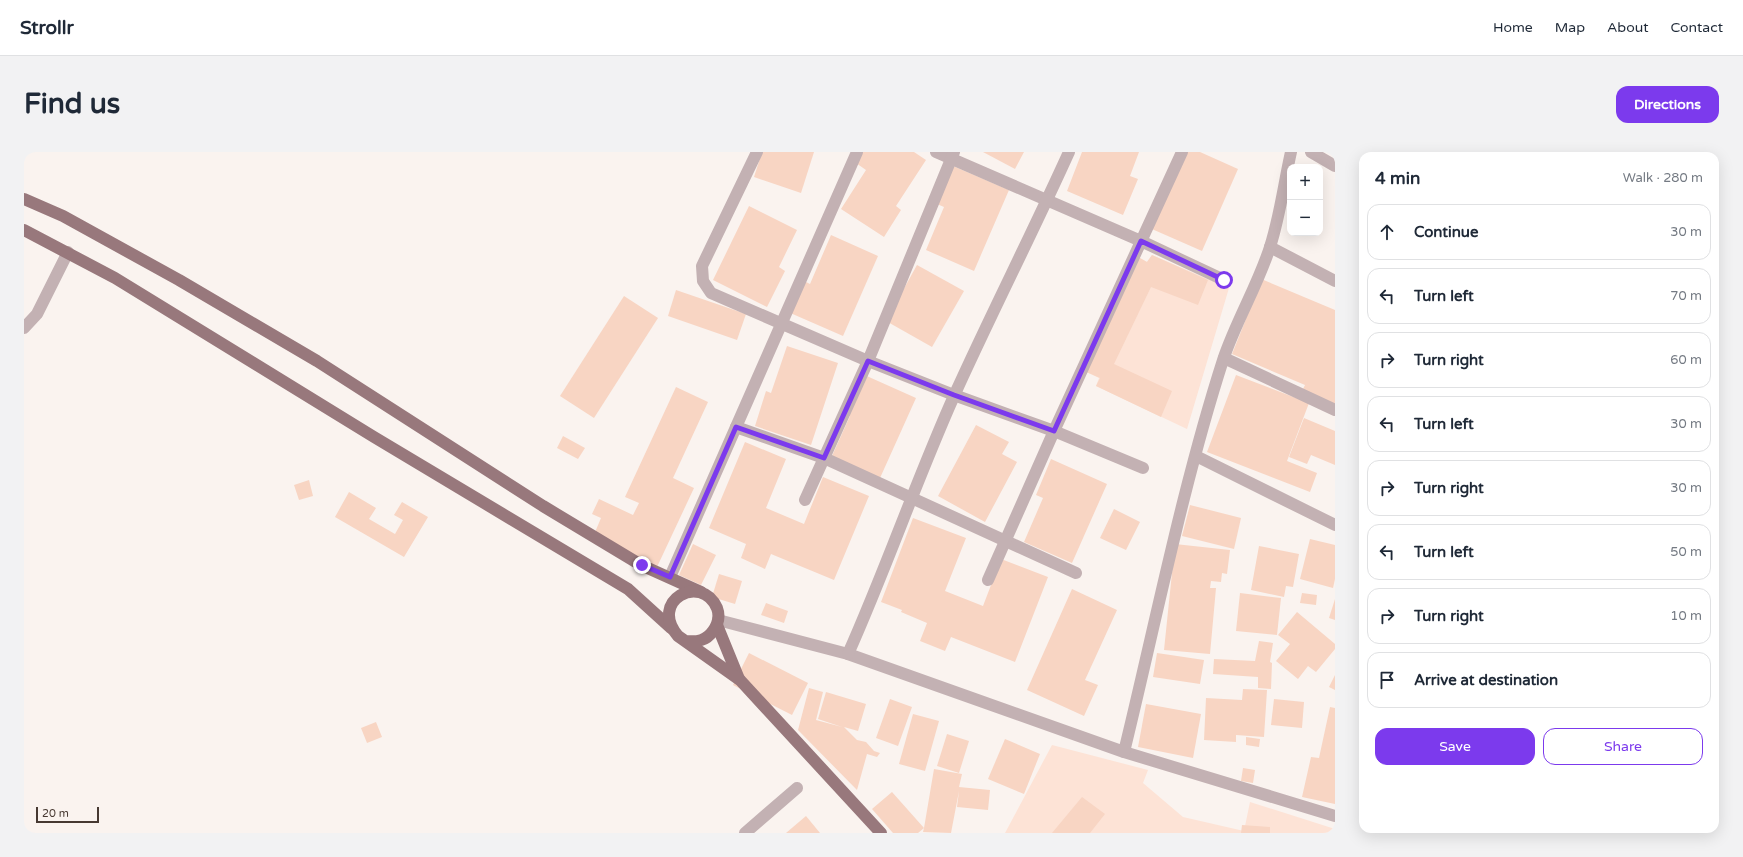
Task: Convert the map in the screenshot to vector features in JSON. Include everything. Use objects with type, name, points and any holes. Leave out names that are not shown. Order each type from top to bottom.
[{"type":"main road","points":[[24,198],[63,216],[317,361],[543,506],[642,565],[701,592],[714,603],[718,611],[718,622],[740,680]]},
{"type":"main road","points":[[24,230],[68,252],[222,342],[374,437],[628,589],[678,636],[686,640],[740,680],[880,833]]},
{"type":"main road","points":[[671,628],[668,618],[669,609],[674,601],[684,593],[692,591],[701,592]]},
{"type":"main road","points":[[686,640],[703,640],[711,635],[718,622]]},
{"type":"street","points":[[757,152],[704,259],[701,273],[706,288],[711,293],[781,325],[868,361],[954,395],[1054,431],[1143,468]]},
{"type":"street","points":[[670,577],[857,152]]},
{"type":"street","points":[[936,152],[953,155],[1224,280]]},
{"type":"street","points":[[848,654],[876,592],[911,496],[954,395],[1070,152]]},
{"type":"street","points":[[988,580],[1054,431],[1182,152]]},
{"type":"street","points":[[1124,752],[1155,626],[1169,556],[1196,456],[1224,358],[1270,247],[1292,152]]},
{"type":"street","points":[[1311,152],[1335,166]]},
{"type":"street","points":[[804,500],[868,361],[953,155]]},
{"type":"street","points":[[1270,247],[1335,281]]},
{"type":"street","points":[[24,328],[37,314],[68,252]]},
{"type":"street","points":[[1224,358],[1335,410]]},
{"type":"street","points":[[736,427],[824,458],[911,496],[1076,573]]},
{"type":"street","points":[[1196,456],[1335,525]]},
{"type":"street","points":[[718,622],[848,654],[1124,752],[1335,816]]},
{"type":"street","points":[[744,833],[797,788]]},
{"type":"shaded area","points":[[1131,253],[1147,262],[1152,255],[1229,288],[1187,429],[1096,386],[1099,378],[1082,370]]},
{"type":"shaded area","points":[[1052,745],[1148,770],[1143,783],[1183,817],[1244,831],[1250,802],[1335,829],[1335,833],[1005,833]]},
{"type":"building","points":[[762,152],[814,152],[801,193],[754,177]]},
{"type":"building","points":[[860,152],[914,152],[926,160],[896,206],[901,210],[884,237],[841,209],[866,170],[853,161]]},
{"type":"building","points":[[983,152],[1024,152],[1015,169]]},
{"type":"building","points":[[1082,152],[1139,152],[1130,176],[1138,179],[1123,215],[1067,191]]},
{"type":"building","points":[[1187,152],[1200,152],[1238,169],[1202,251],[1145,226]]},
{"type":"building","points":[[953,166],[1009,190],[974,271],[926,250],[944,207],[937,204]]},
{"type":"building","points":[[749,206],[797,230],[779,267],[785,271],[767,307],[713,280]]},
{"type":"building","points":[[831,235],[878,256],[843,336],[788,312],[802,280],[810,284]]},
{"type":"building","points":[[1131,253],[1147,262],[1152,255],[1208,280],[1198,305],[1151,287],[1114,364],[1172,391],[1161,417],[1096,386],[1100,378],[1082,370]]},
{"type":"building","points":[[917,265],[964,291],[932,347],[886,321]]},
{"type":"building","points":[[1259,278],[1335,310],[1335,404],[1302,391],[1305,385],[1232,354],[1246,319],[1242,318]]},
{"type":"building","points":[[676,290],[746,314],[737,340],[668,316]]},
{"type":"building","points":[[624,296],[658,318],[594,418],[560,396]]},
{"type":"building","points":[[787,346],[838,363],[811,445],[755,426],[766,391],[771,393]]},
{"type":"building","points":[[860,373],[916,398],[880,478],[832,456],[850,416],[842,413]]},
{"type":"building","points":[[1236,375],[1309,403],[1287,461],[1317,473],[1310,492],[1207,452]]},
{"type":"building","points":[[676,387],[708,402],[673,478],[694,488],[657,567],[593,537],[601,518],[592,514],[599,499],[633,515],[639,503],[625,497]]},
{"type":"building","points":[[1304,418],[1335,431],[1335,465],[1311,455],[1307,464],[1289,457]]},
{"type":"building","points":[[976,425],[1009,442],[1002,454],[1017,462],[985,522],[938,496]]},
{"type":"building","points":[[563,436],[585,448],[578,459],[557,448]]},
{"type":"building","points":[[745,442],[786,459],[766,508],[804,524],[823,477],[869,496],[834,580],[771,554],[765,569],[741,558],[746,544],[709,528]]},
{"type":"building","points":[[1051,459],[1107,484],[1072,563],[1024,542],[1043,498],[1036,495]]},
{"type":"building","points":[[309,480],[313,496],[299,500],[294,485]]},
{"type":"building","points":[[349,492],[376,508],[369,519],[395,534],[403,520],[394,515],[402,502],[428,517],[404,557],[335,517]]},
{"type":"building","points":[[1190,505],[1241,518],[1234,549],[1182,536]]},
{"type":"building","points":[[1114,509],[1140,522],[1126,550],[1100,538]]},
{"type":"building","points":[[913,518],[966,538],[945,591],[983,606],[1001,559],[1048,577],[1015,662],[951,637],[945,651],[920,641],[927,623],[901,612],[902,610],[881,602]]},
{"type":"building","points":[[1310,539],[1335,545],[1335,579],[1333,588],[1300,579]]},
{"type":"building","points":[[693,544],[716,555],[701,585],[679,575]]},
{"type":"building","points":[[1175,544],[1230,550],[1227,574],[1222,573],[1221,582],[1211,581],[1210,588],[1216,588],[1210,654],[1164,650]]},
{"type":"building","points":[[1259,546],[1299,554],[1293,587],[1286,586],[1284,597],[1251,590]]},
{"type":"building","points":[[719,574],[742,581],[735,604],[712,597]]},
{"type":"building","points":[[1072,589],[1117,610],[1085,680],[1098,685],[1084,716],[1027,690]]},
{"type":"building","points":[[1240,593],[1281,598],[1277,635],[1236,631]]},
{"type":"building","points":[[1302,593],[1317,595],[1316,605],[1300,603]]},
{"type":"building","points":[[1335,599],[1335,620],[1329,618]]},
{"type":"building","points":[[766,603],[788,611],[784,623],[761,615]]},
{"type":"building","points":[[1297,612],[1335,644],[1335,649],[1316,672],[1308,666],[1298,679],[1276,661],[1290,644],[1278,635]]},
{"type":"building","points":[[1259,641],[1273,643],[1270,662],[1272,663],[1271,689],[1258,688],[1258,677],[1213,674],[1214,659],[1255,661]]},
{"type":"building","points":[[749,653],[808,683],[792,715],[733,685]]},
{"type":"building","points":[[1157,653],[1204,660],[1200,684],[1153,677]]},
{"type":"building","points":[[1335,675],[1335,690],[1329,687]]},
{"type":"building","points":[[809,688],[823,692],[816,720],[842,727],[818,719],[826,692],[866,704],[858,731],[844,727],[857,740],[866,742],[874,751],[880,753],[877,757],[867,754],[857,790],[798,730]]},
{"type":"building","points":[[1243,689],[1267,690],[1264,737],[1236,735],[1236,742],[1204,740],[1206,698],[1242,700]]},
{"type":"building","points":[[890,699],[912,707],[898,746],[876,738]]},
{"type":"building","points":[[1274,699],[1304,702],[1302,728],[1271,725]]},
{"type":"building","points":[[1146,704],[1201,714],[1193,758],[1138,747]]},
{"type":"building","points":[[1330,707],[1335,708],[1335,804],[1302,797],[1311,757],[1319,758]]},
{"type":"building","points":[[913,714],[939,721],[925,771],[899,764]]},
{"type":"building","points":[[376,722],[382,737],[367,743],[361,728]]},
{"type":"building","points":[[947,734],[969,741],[959,773],[937,766]]},
{"type":"building","points":[[1246,737],[1260,739],[1259,747],[1246,745]]},
{"type":"building","points":[[1005,739],[1040,754],[1024,794],[988,779]]},
{"type":"building","points":[[1243,768],[1255,770],[1253,783],[1241,781]]},
{"type":"building","points":[[934,769],[962,774],[959,787],[990,790],[988,810],[957,807],[959,791],[951,833],[923,832]]},
{"type":"building","points":[[892,792],[924,828],[918,833],[893,833],[872,809]]},
{"type":"building","points":[[1082,797],[1105,814],[1090,833],[1052,833]]},
{"type":"building","points":[[806,816],[820,833],[786,833]]},
{"type":"building","points":[[1242,825],[1270,827],[1270,833],[1241,833]]},
{"type":"route","points":[[642,565],[670,577],[736,427],[824,458],[868,361],[954,395],[1054,431],[1141,241],[1224,280]]}]
